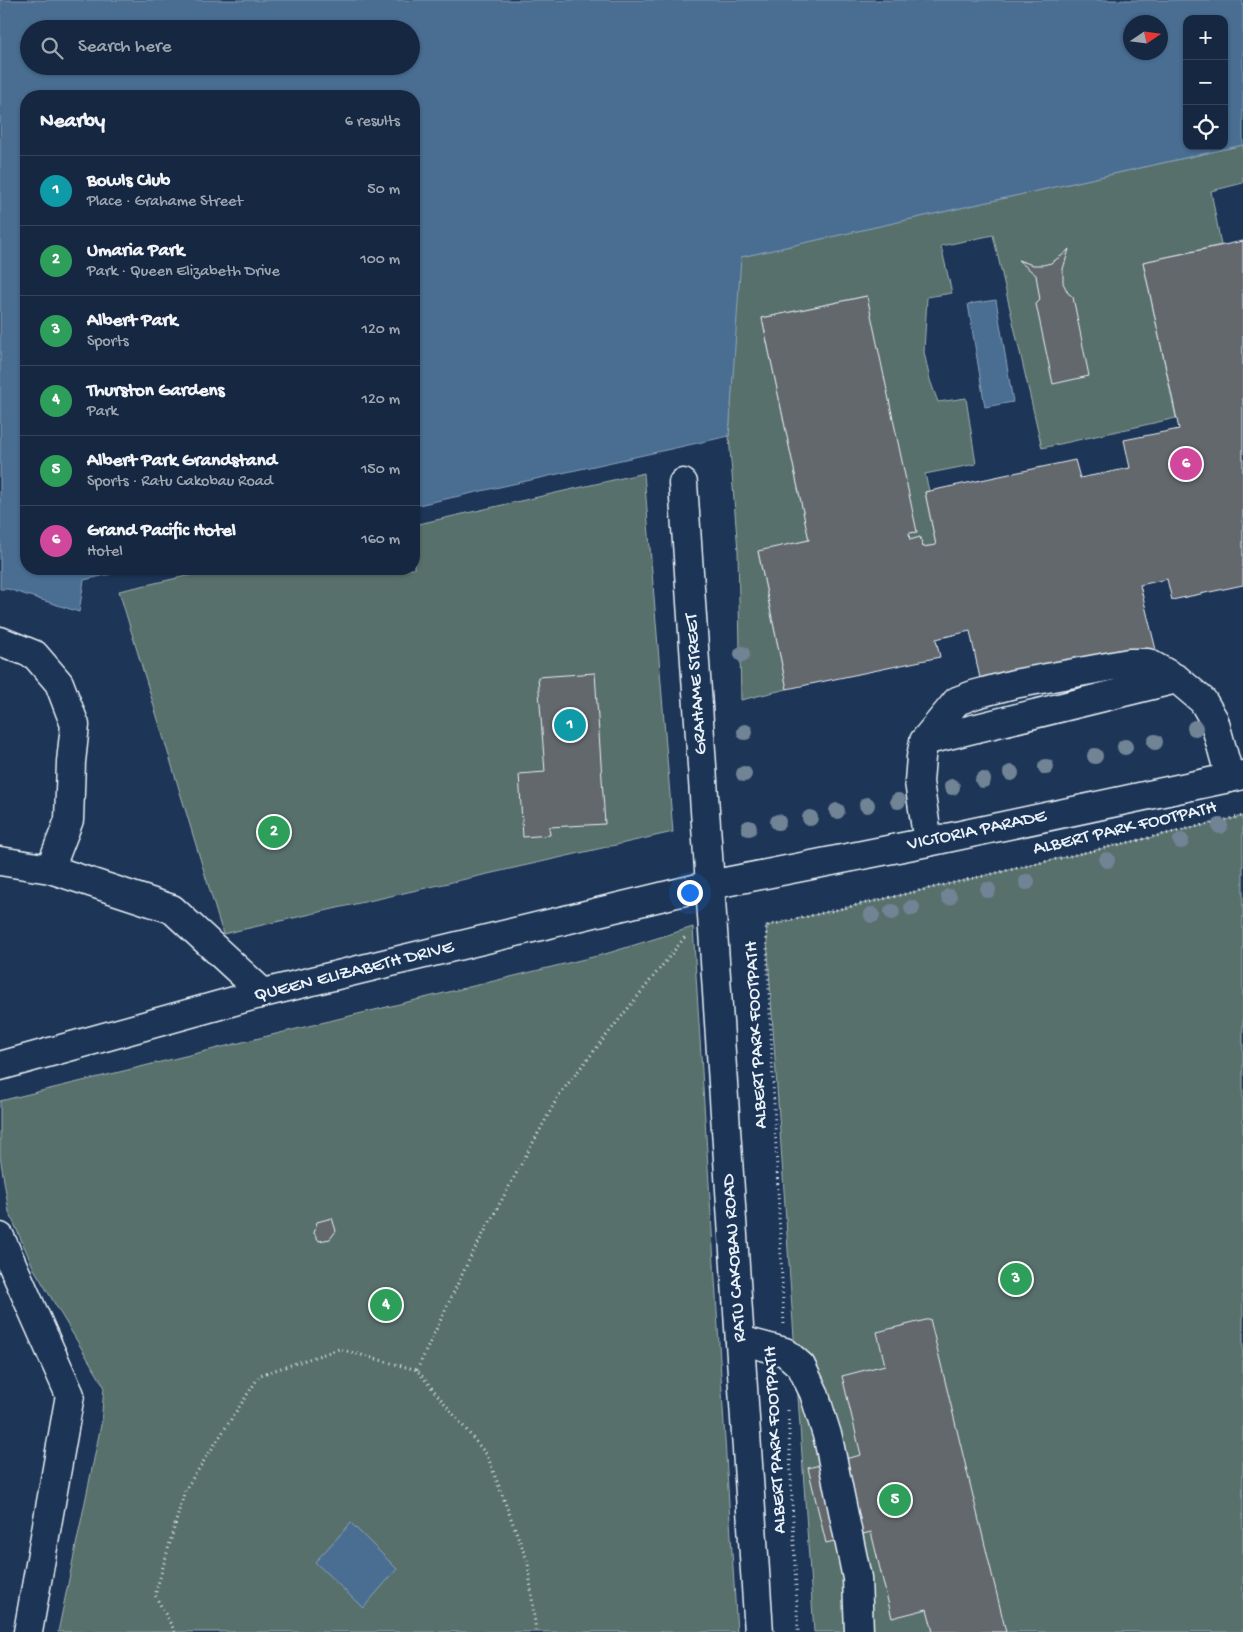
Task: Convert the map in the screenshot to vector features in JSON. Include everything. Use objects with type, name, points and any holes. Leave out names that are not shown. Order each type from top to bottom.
[{"type":"main road","name":"GRAHAME STREET","points":[[683,483],[710,885]]},
{"type":"main road","points":[[0,641],[35,655],[60,684],[75,725],[71,762],[69,820],[50,869]]},
{"type":"main road","points":[[928,842],[919,782],[924,741],[1177,679],[1203,701],[1214,720],[1236,776]]},
{"type":"main road","name":"VICTORIA PARADE","points":[[710,885],[928,842],[1236,776]]},
{"type":"main road","points":[[0,861],[50,869],[172,910],[263,994]]},
{"type":"main road","name":"QUEEN ELIZABETH DRIVE","points":[[0,1066],[263,994],[710,885]]},
{"type":"main road","name":"RATU CAKOBAU ROAD","points":[[710,885],[759,1632]]},
{"type":"main road","points":[[0,1237],[70,1395],[28,1632]]},
{"type":"main road","points":[[740,1340],[785,1352],[801,1366],[814,1393],[828,1438],[857,1578],[859,1632]]},
{"type":"path","name":"ALBERT PARK FOOTPATH","points":[[785,1352],[766,926],[1243,816]]},
{"type":"path","points":[[417,1370],[469,1260],[559,1096],[687,934]]},
{"type":"path","points":[[175,1632],[155,1595],[185,1490],[260,1375],[339,1349],[417,1370],[487,1455],[528,1563],[536,1632]]},
{"type":"path","name":"ALBERT PARK FOOTPATH","points":[[788,1410],[798,1632]]},
{"type":"green space","points":[[1243,145],[1243,183],[1211,191],[1221,245],[1143,262],[1176,418],[1042,448],[993,235],[941,246],[952,293],[927,297],[924,352],[930,380],[938,402],[966,398],[976,464],[925,474],[929,491],[925,492],[936,545],[923,547],[920,538],[910,540],[909,533],[916,532],[866,296],[762,318],[809,540],[758,552],[787,689],[741,700],[738,551],[729,436],[740,257],[1221,150],[1228,150],[1228,148]]},
{"type":"green space","points":[[644,473],[673,832],[223,934],[119,591],[191,575],[420,575],[420,524]]},
{"type":"green space","points":[[1243,816],[1243,1632],[814,1632],[766,926]]},
{"type":"green space","points":[[693,927],[737,1632],[58,1632],[101,1425],[104,1386],[34,1269],[9,1212],[0,1156],[0,1101],[605,954]]},
{"type":"water","points":[[0,0],[1243,0],[1243,145],[1228,148],[1228,15],[1183,15],[1183,150],[1221,150],[741,257],[729,436],[420,505],[420,90],[20,90],[20,575],[106,575],[84,580],[79,612],[8,589],[0,589]]},
{"type":"water","points":[[996,300],[1013,402],[985,407],[968,304]]},
{"type":"water","points":[[351,1523],[397,1569],[363,1608],[315,1562]]},
{"type":"building","points":[[1243,241],[1243,585],[1172,600],[1167,579],[1140,585],[1156,650],[982,688],[970,631],[936,639],[940,657],[787,689],[758,551],[809,540],[762,318],[867,296],[917,532],[909,533],[910,540],[920,537],[923,547],[936,545],[925,492],[1075,460],[1080,478],[1130,468],[1124,440],[1179,429],[1143,262]]},
{"type":"building","points":[[1069,249],[1063,269],[1063,283],[1068,293],[1073,297],[1089,376],[1053,384],[1036,304],[1040,300],[1036,275],[1018,260],[1033,265],[1043,265],[1051,263]]},
{"type":"building","points":[[595,673],[605,824],[549,827],[550,835],[523,837],[519,774],[545,772],[538,677]]},
{"type":"building","points":[[332,1218],[336,1231],[330,1239],[319,1241],[314,1233],[317,1222]]},
{"type":"building","points":[[930,1319],[1006,1632],[933,1632],[927,1609],[892,1618],[871,1532],[826,1543],[808,1468],[861,1455],[842,1376],[885,1365],[877,1332]]},
{"type":"place","name":"Grand Pacific Hotel","points":[[1186,464]]},
{"type":"place","name":"Bowls Club","points":[[570,725]]},
{"type":"place","name":"Umaria Park","points":[[274,832]]},
{"type":"place","name":"Albert Park","points":[[1016,1279]]},
{"type":"place","name":"Thurston Gardens","points":[[386,1305]]},
{"type":"place","name":"Albert Park Grandstand","points":[[895,1500]]}]
